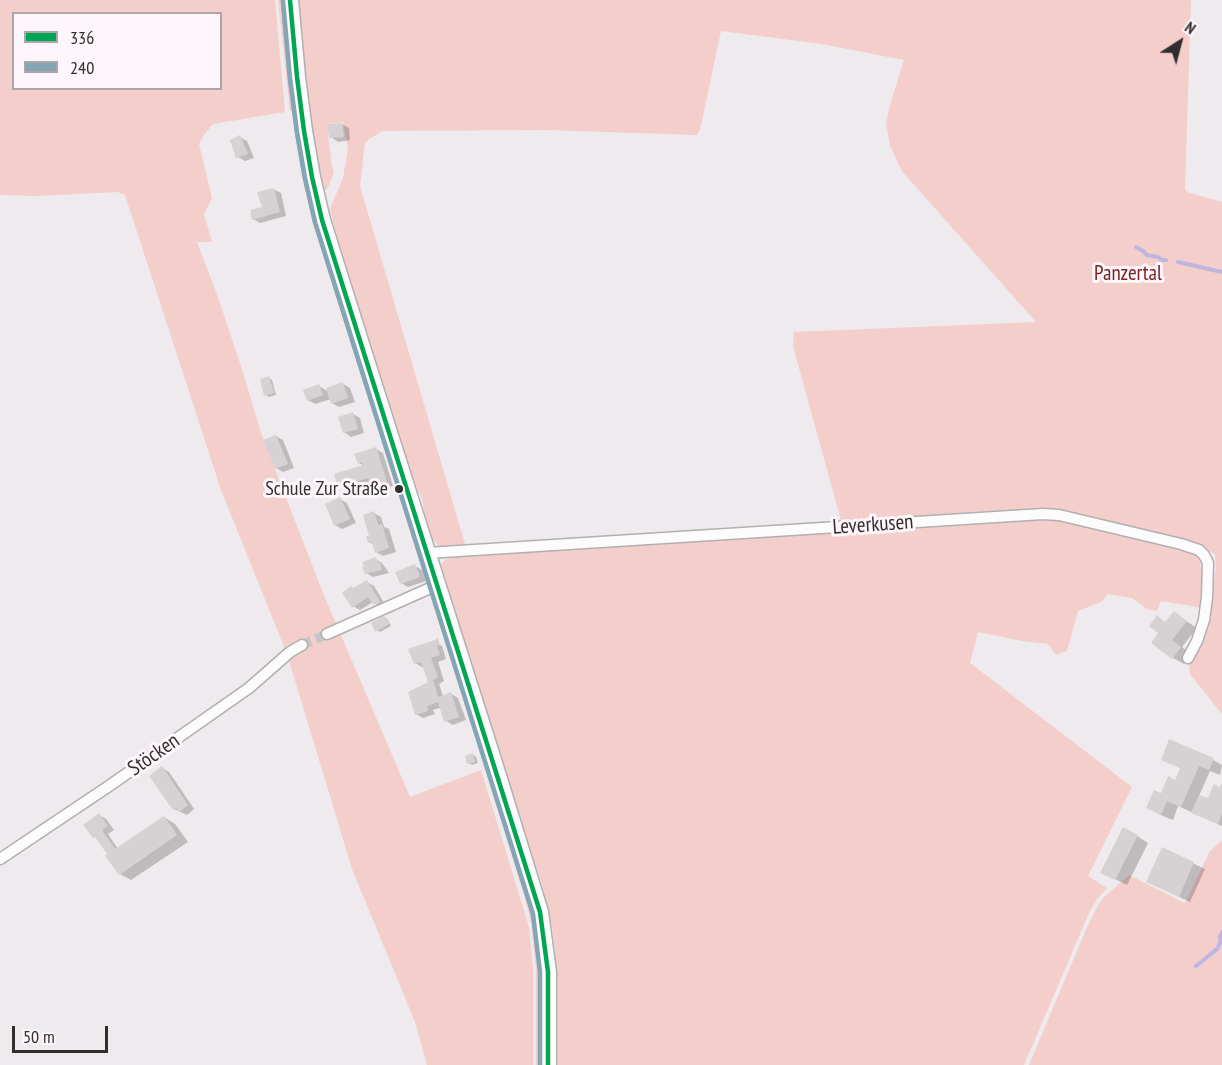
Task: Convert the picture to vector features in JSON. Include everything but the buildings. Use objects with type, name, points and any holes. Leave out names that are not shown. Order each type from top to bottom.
[{"type":"main road","points":[[290,0],[304,131],[322,220],[540,912],[548,972],[548,1065]]},
{"type":"street","name":"Leverkusen","points":[[427,553],[1043,514],[1059,515],[1181,544],[1199,550],[1204,555],[1208,563],[1206,608],[1197,641],[1188,658]]},
{"type":"street","points":[[327,634],[437,585]]},
{"type":"street","name":"Stöcken","points":[[0,859],[249,688],[287,654],[302,645]]},
{"type":"green space","points":[[0,0],[275,0],[285,112],[213,124],[204,135],[199,144],[212,198],[204,214],[212,242],[197,242],[219,300],[261,433],[323,593],[410,797],[481,770],[529,927],[533,969],[533,1065],[427,1065],[415,1022],[352,869],[287,654],[221,490],[125,195],[118,192],[36,196],[0,195]]},
{"type":"green space","points":[[278,0],[282,0],[294,111],[290,111]]},
{"type":"green space","name":"Panzertal","points":[[297,0],[1191,0],[1185,189],[1187,192],[1222,202],[1222,714],[1190,674],[1188,658],[1205,634],[1216,569],[1215,554],[1196,544],[1181,547],[1199,559],[1205,586],[1203,608],[1161,601],[1157,611],[1147,609],[1132,598],[1108,594],[1101,602],[1078,611],[1067,651],[1056,655],[1048,644],[978,632],[970,663],[1132,787],[1088,876],[1107,888],[1089,913],[1024,1065],[558,1065],[555,1042],[555,951],[552,926],[543,888],[441,570],[442,563],[454,556],[842,524],[793,346],[794,332],[1036,322],[901,170],[890,145],[886,124],[904,60],[822,44],[721,31],[697,135],[544,130],[382,131],[365,142],[360,186],[465,544],[440,547],[432,539],[423,503],[420,494],[416,491],[340,253],[330,209],[343,178],[348,149],[343,122],[327,124],[334,173],[326,190],[322,188],[304,72]]},
{"type":"green space","points":[[488,768],[530,901],[539,950],[541,992],[540,1063],[538,1065],[536,1065],[536,969],[531,923],[485,769]]},
{"type":"green space","points":[[1222,840],[1222,1065],[1029,1065],[1087,927],[1102,899],[1129,875],[1185,903],[1210,851]]},
{"type":"waterway","points":[[1136,247],[1147,255],[1166,260]]},
{"type":"waterway","points":[[1178,262],[1222,272]]},
{"type":"waterway","points":[[1196,966],[1217,949],[1222,932]]},
{"type":"tunnel","points":[[302,645],[327,634]]},
{"type":"transit line","name":"336","points":[[290,0],[304,131],[322,220],[540,912],[548,972],[548,1065]]},
{"type":"transit line","name":"240","points":[[283,1],[297,132],[315,222],[533,914],[540,972],[540,1065]]},
{"type":"place","name":"Schule Zur Straße","points":[[399,489]]}]
